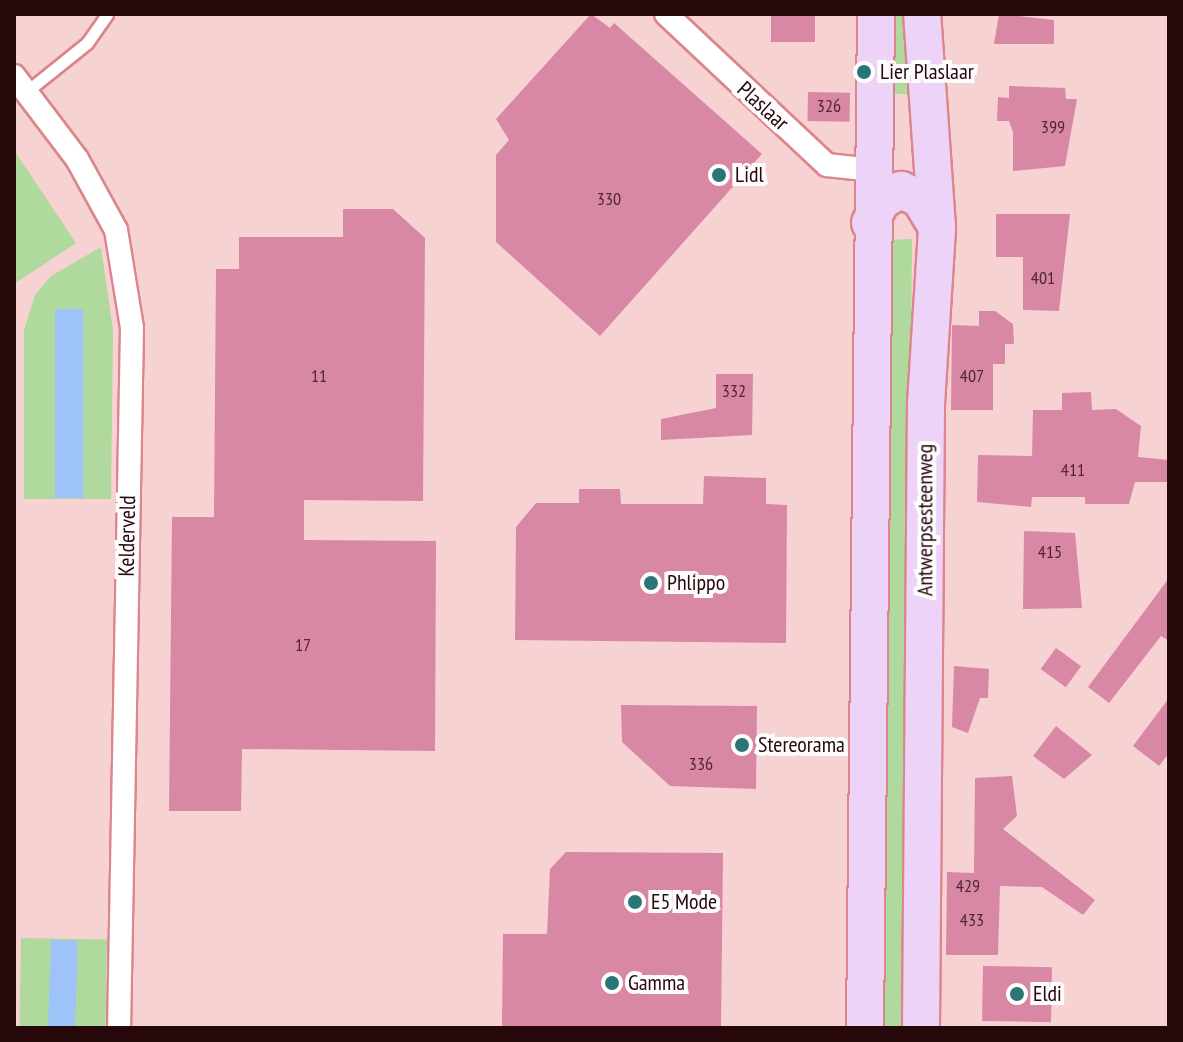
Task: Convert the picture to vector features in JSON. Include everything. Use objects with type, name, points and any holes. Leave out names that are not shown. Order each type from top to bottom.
[{"type":"main road","points":[[865,1028],[870,223],[876,14]]},
{"type":"main road","name":"Antwerpsesteenweg","points":[[921,1028],[926,404],[937,227],[922,14]]},
{"type":"main road","points":[[870,223],[881,201],[901,190],[920,199],[937,227]]},
{"type":"street","name":"Plaslaar","points":[[666,14],[827,165],[873,170]]},
{"type":"street","name":"Kelderveld","points":[[20,84],[77,159],[116,230],[132,328],[119,1028]]},
{"type":"lane","points":[[20,84],[87,43],[107,14]]},
{"type":"green space","points":[[891,14],[908,14],[916,94],[890,94]]},
{"type":"green space","points":[[14,150],[76,243],[14,284]]},
{"type":"green space","points":[[912,239],[905,1028],[884,1028],[885,240]]},
{"type":"green space","points":[[101,247],[113,330],[111,499],[24,499],[24,330],[35,295],[51,276]]},
{"type":"green space","points":[[21,938],[107,940],[105,1028],[19,1028]]},
{"type":"water","points":[[55,309],[83,309],[83,498],[55,498]]},
{"type":"water","points":[[51,940],[78,941],[75,1028],[48,1028]]},
{"type":"building","points":[[591,14],[610,28],[614,23],[762,154],[600,336],[496,242],[496,155],[509,140],[496,119]]},
{"type":"building","points":[[771,14],[815,14],[815,42],[771,42]]},
{"type":"building","points":[[999,14],[1054,20],[1054,44],[994,44]]},
{"type":"building","points":[[1009,86],[1065,88],[1066,99],[1077,99],[1065,166],[1013,171],[1013,132],[1009,121],[997,121],[998,97],[1009,98]]},
{"type":"building","points":[[808,92],[850,93],[849,122],[807,121]]},
{"type":"building","points":[[343,209],[393,209],[425,238],[423,501],[304,500],[304,540],[436,541],[435,751],[242,749],[241,811],[169,811],[172,517],[214,517],[216,269],[239,269],[239,237],[343,237]]},
{"type":"building","points":[[996,214],[1070,214],[1059,311],[1023,310],[1023,257],[996,257]]},
{"type":"building","points":[[979,311],[995,311],[1013,324],[1014,344],[1005,344],[1005,364],[993,364],[993,410],[951,410],[952,325],[979,326]]},
{"type":"building","points":[[716,374],[753,374],[752,435],[661,440],[661,419],[716,408]]},
{"type":"building","points":[[1091,392],[1092,410],[1116,409],[1141,426],[1138,457],[1169,460],[1169,482],[1135,482],[1129,504],[1085,504],[1085,497],[1032,497],[1031,507],[977,502],[978,455],[1032,456],[1033,410],[1062,410],[1062,393]]},
{"type":"building","name":"Phlippo","points":[[704,476],[766,478],[766,504],[787,505],[786,643],[515,640],[516,527],[536,503],[579,503],[579,489],[620,489],[621,504],[703,504]]},
{"type":"building","points":[[1024,531],[1075,533],[1082,608],[1023,609]]},
{"type":"building","points":[[1169,578],[1169,641],[1161,636],[1109,703],[1088,687]]},
{"type":"building","points":[[1056,648],[1081,666],[1066,687],[1041,669]]},
{"type":"building","points":[[954,666],[989,669],[988,698],[980,698],[968,733],[952,727]]},
{"type":"building","points":[[1169,698],[1169,753],[1159,766],[1133,746]]},
{"type":"building","points":[[621,705],[757,706],[756,789],[670,786],[622,742]]},
{"type":"building","points":[[1056,726],[1092,755],[1064,779],[1033,756]]},
{"type":"building","points":[[1012,776],[1017,816],[1003,829],[1095,900],[1083,915],[1042,887],[1000,886],[998,955],[946,955],[947,872],[974,873],[975,778]]},
{"type":"building","points":[[566,852],[723,853],[721,1028],[502,1028],[503,934],[547,934],[550,869]]},
{"type":"building","name":"Eldi","points":[[983,966],[1052,967],[1051,1022],[982,1021]]},
{"type":"place","name":"Lier Plaslaar","points":[[864,72]]},
{"type":"place","name":"Lidl","points":[[719,175]]},
{"type":"place","name":"Phlippo","points":[[651,583]]},
{"type":"place","name":"Stereorama","points":[[742,745]]},
{"type":"place","name":"E5 Mode","points":[[635,902]]},
{"type":"place","name":"Gamma","points":[[612,983]]},
{"type":"place","name":"Eldi","points":[[1017,994]]}]
